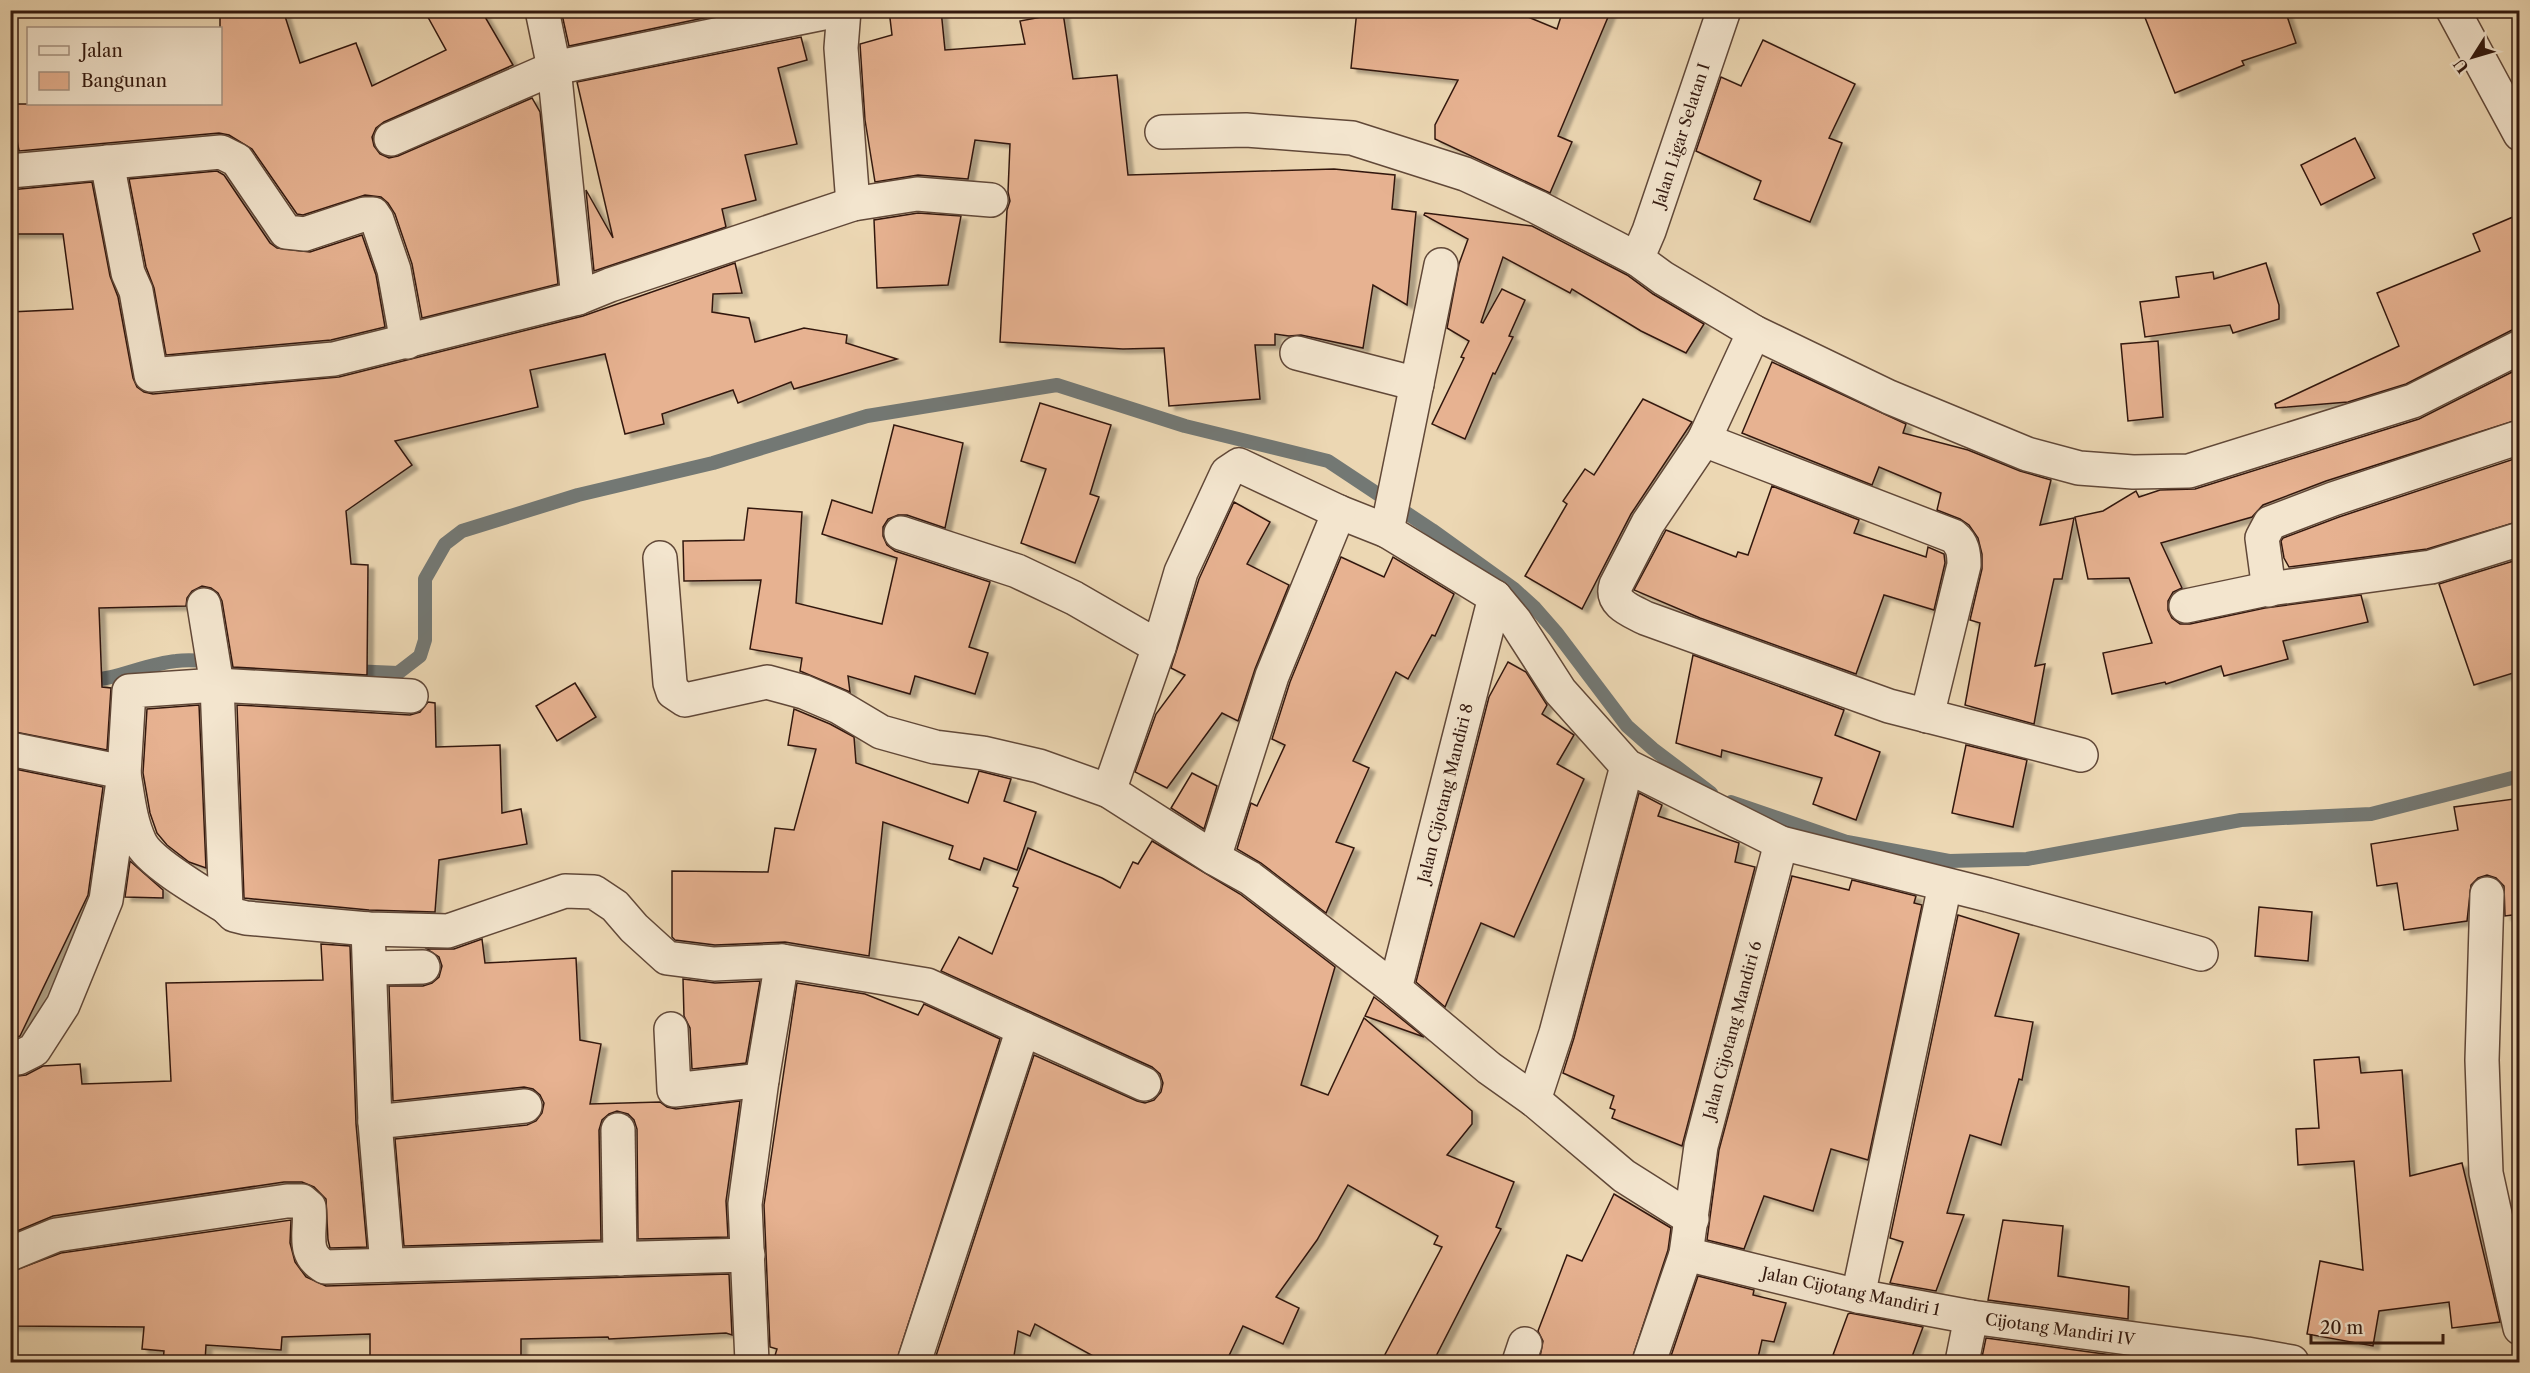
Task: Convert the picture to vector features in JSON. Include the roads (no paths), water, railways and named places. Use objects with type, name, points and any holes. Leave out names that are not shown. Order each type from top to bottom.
[{"type":"street","points":[[542,10],[554,68],[579,298]]},
{"type":"street","points":[[391,139],[554,68],[838,10]]},
{"type":"street","points":[[844,10],[842,48],[853,204]]},
{"type":"street","name":"Jalan Ligar Selatan I","points":[[1637,259],[1650,231],[1681,131],[1724,10]]},
{"type":"street","points":[[2453,10],[2520,134]]},
{"type":"street","points":[[1162,132],[1246,130],[1352,138],[1465,174],[1537,207],[1637,259],[1663,278],[1754,332],[1889,398],[2027,454],[2079,468],[2133,472],[2190,471],[2413,401],[2520,346]]},
{"type":"street","points":[[10,171],[221,152],[237,160],[286,232],[304,234],[365,214],[372,214],[377,220],[394,270],[407,342]]},
{"type":"street","points":[[107,162],[128,273],[136,291],[151,375],[334,359],[407,342],[579,298],[610,285],[853,204],[917,195],[991,200]]},
{"type":"street","points":[[1387,531],[1441,265]]},
{"type":"street","points":[[1754,332],[1704,440],[1648,523],[1616,585],[1615,594],[1621,605],[1645,618],[1889,706],[2081,755]]},
{"type":"street","points":[[1297,353],[1417,384]]},
{"type":"street","points":[[2269,590],[2262,538],[2270,523],[2333,499],[2520,436]]},
{"type":"street","points":[[1704,440],[1953,536],[1959,541],[1964,565],[1927,716]]},
{"type":"street","points":[[1109,792],[1159,647],[1181,572],[1227,473],[1239,465],[1387,531],[1495,597],[1515,621],[1560,691],[1627,766],[1781,843],[2201,954]]},
{"type":"street","points":[[1214,858],[1272,676],[1340,512]]},
{"type":"street","points":[[901,533],[1017,571],[1074,598],[1159,647]]},
{"type":"street","points":[[2186,606],[2269,590],[2431,567],[2520,539]]},
{"type":"street","points":[[660,558],[670,683],[673,692],[685,700],[767,682],[804,692],[830,703],[881,732],[935,747],[983,753],[1039,766],[1109,792],[1250,878],[1395,989],[1489,1068],[1534,1100],[1624,1176],[1692,1219]]},
{"type":"street","name":"Jalan Cijotang Mandiri 8","points":[[1395,989],[1495,597]]},
{"type":"street","points":[[204,605],[217,685],[226,907]]},
{"type":"street","points":[[10,1059],[18,1058],[34,1050],[63,1005],[106,900],[124,774],[129,691],[217,685],[411,696]]},
{"type":"street","points":[[10,749],[124,774]]},
{"type":"street","points":[[1534,1100],[1556,1033],[1627,766]]},
{"type":"street","points":[[124,774],[130,812],[141,844],[173,872],[226,907],[234,915],[368,929],[448,931],[565,891],[594,892],[615,906],[634,928],[667,958],[714,964],[782,961],[927,985],[1144,1084]]},
{"type":"street","name":"Jalan Cijotang Mandiri 6","points":[[1649,1362],[1686,1254],[1701,1146],[1781,843]]},
{"type":"street","points":[[1858,1296],[1945,885]]},
{"type":"street","points":[[2487,894],[2482,1060],[2486,1173],[2520,1328]]},
{"type":"street","points":[[368,929],[375,1122],[387,1265]]},
{"type":"street","points":[[752,1362],[745,1204],[762,1080],[782,961]]},
{"type":"street","points":[[370,968],[423,967]]},
{"type":"street","points":[[671,1029],[674,1090],[762,1080]]},
{"type":"street","points":[[914,1362],[1023,1029]]},
{"type":"street","points":[[375,1122],[525,1106]]},
{"type":"street","points":[[618,1130],[620,1259]]},
{"type":"street","points":[[10,1254],[56,1235],[287,1201],[302,1202],[309,1207],[309,1248],[314,1260],[325,1267],[748,1255]]},
{"type":"street","name":"Jalan Cijotang Mandiri 1","points":[[1686,1254],[1858,1296],[1971,1317]]},
{"type":"street","points":[[1962,1362],[1971,1317]]},
{"type":"street","name":"Cijotang Mandiri IV","points":[[1971,1317],[2235,1352],[2292,1362]]},
{"type":"waterway","points":[[351,671],[398,673],[420,656],[425,640],[425,579],[445,544],[462,531],[578,495],[713,463],[867,416],[1057,385],[1185,426],[1328,461],[1432,530],[1514,589],[1556,632],[1627,726],[1711,793]]},
{"type":"waterway","points":[[84,680],[107,678],[152,665],[185,660],[251,665]]},
{"type":"waterway","points":[[1731,802],[1847,842],[1949,861],[2027,859],[2241,820],[2371,814],[2520,776]]}]
